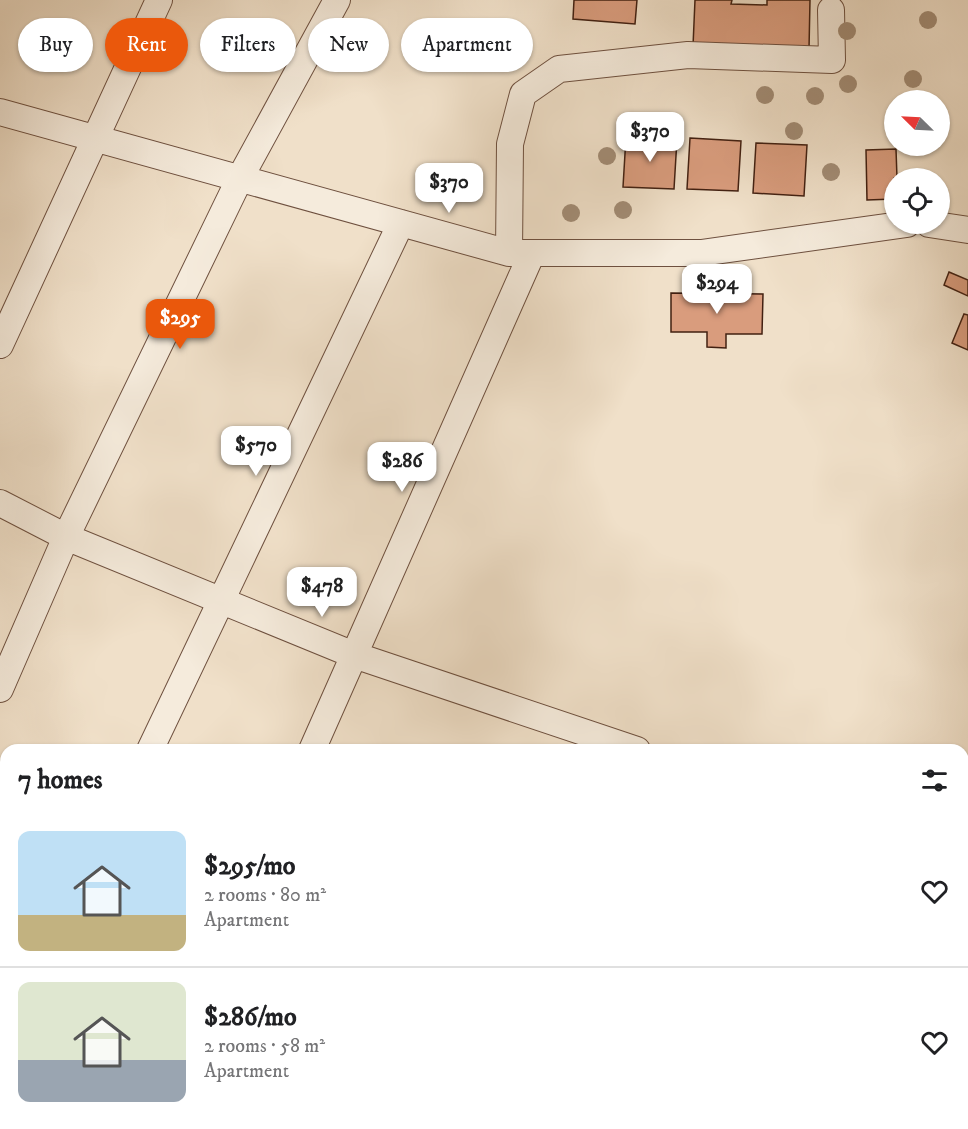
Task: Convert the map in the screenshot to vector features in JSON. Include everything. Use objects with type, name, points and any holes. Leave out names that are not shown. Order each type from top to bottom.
[{"type":"street","points":[[0,345],[159,0]]},
{"type":"street","points":[[0,689],[66,537],[240,178],[337,0]]},
{"type":"street","points":[[315,744],[354,655],[520,253],[510,144],[523,94],[559,69],[688,55],[832,60],[831,10]]},
{"type":"street","points":[[0,111],[401,223],[520,253],[701,253],[884,227]]},
{"type":"street","points":[[153,744],[401,223]]},
{"type":"street","points":[[950,227],[968,230]]},
{"type":"street","points":[[0,503],[66,537],[354,655],[619,744]]},
{"type":"building","points":[[574,0],[637,0],[635,24],[573,19]]},
{"type":"building","points":[[695,0],[732,0],[731,4],[767,5],[767,0],[810,0],[809,49],[693,46]]},
{"type":"building","points":[[626,137],[677,139],[674,189],[623,187]]},
{"type":"building","points":[[690,138],[741,141],[738,191],[687,189]]},
{"type":"building","points":[[756,143],[807,145],[804,196],[753,193]]},
{"type":"building","points":[[884,149],[884,156],[896,156],[897,168],[884,168],[884,199],[867,200],[866,150]]},
{"type":"building","points":[[949,272],[968,280],[968,296],[944,285]]},
{"type":"building","points":[[671,293],[763,294],[762,334],[726,334],[726,348],[707,347],[707,332],[671,332]]},
{"type":"building","points":[[964,314],[968,315],[968,350],[952,343]]}]
